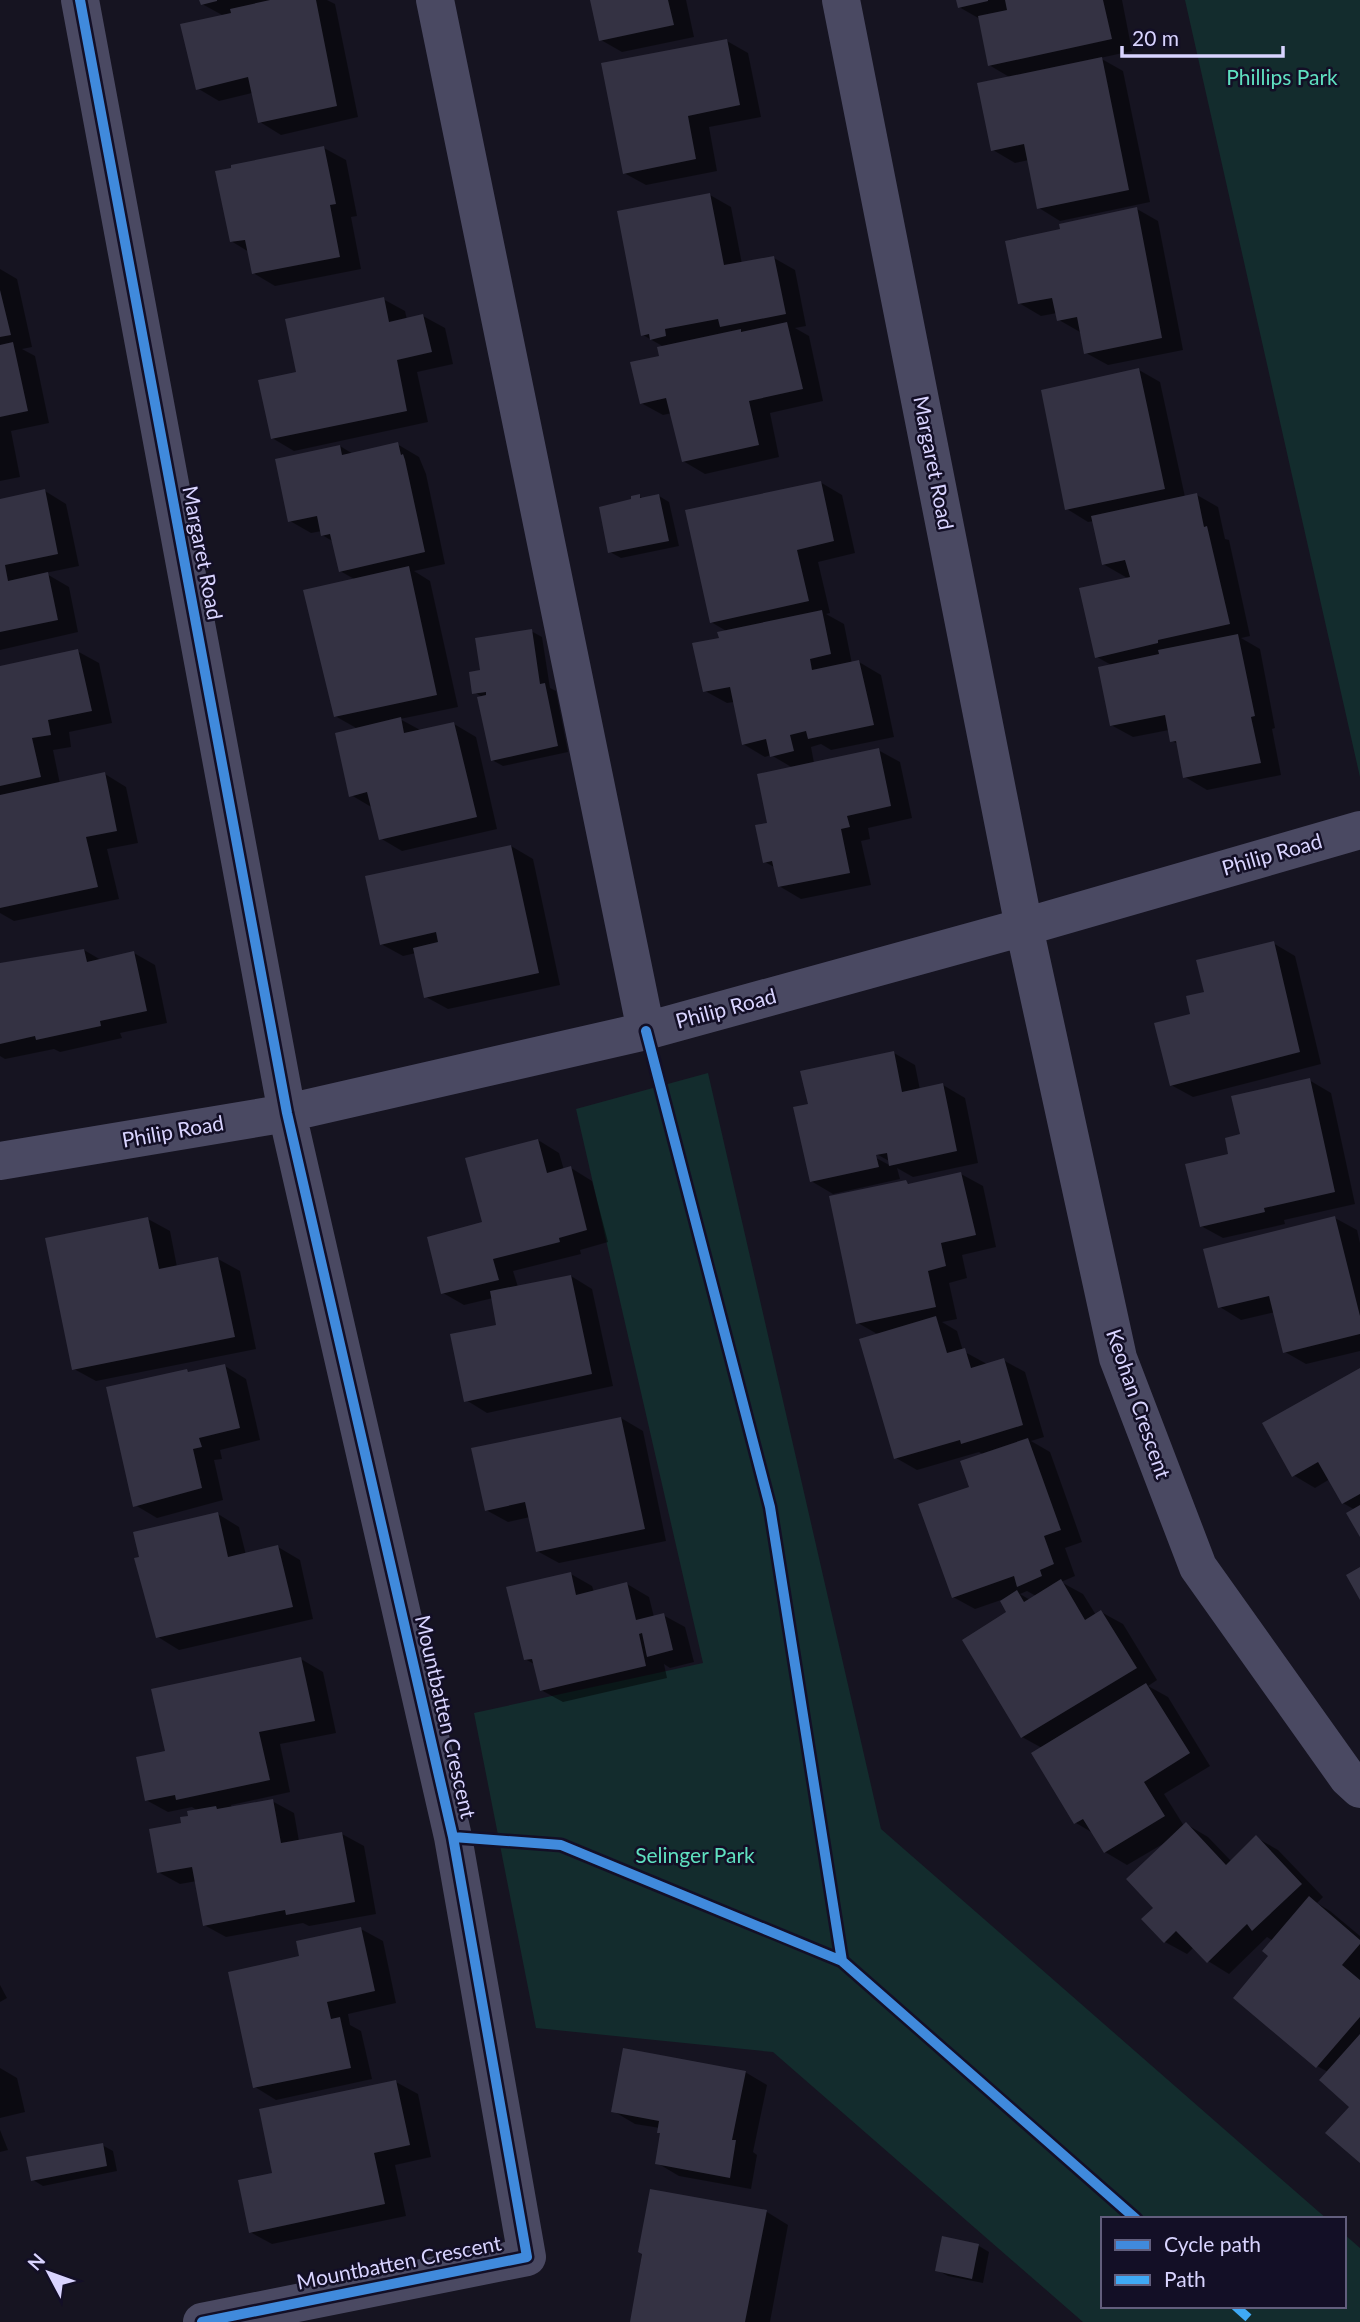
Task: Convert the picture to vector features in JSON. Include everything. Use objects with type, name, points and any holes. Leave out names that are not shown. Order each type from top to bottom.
[{"type":"street","name":"Margaret Road","points":[[80,0],[287,1113]]},
{"type":"street","points":[[435,0],[646,1031]]},
{"type":"street","name":"Margaret Road","points":[[841,0],[1024,927]]},
{"type":"street","name":"Philip Road","points":[[0,1161],[287,1113],[646,1031],[1024,927],[1360,830]]},
{"type":"street","name":"Keohan Crescent","points":[[1024,927],[1118,1358],[1198,1567],[1348,1778],[1360,1789]]},
{"type":"street","name":"Mountbatten Crescent","points":[[202,2322],[527,2257],[453,1837],[287,1113]]},
{"type":"green space","name":"Phillips Park","points":[[1185,0],[1360,0],[1360,777]]},
{"type":"green space","name":"Selinger Park","points":[[708,1073],[881,1829],[1325,2217],[1101,2217],[1101,2308],[1346,2308],[1346,2236],[1360,2248],[1360,2322],[1083,2322],[773,2052],[536,2028],[474,1713],[703,1663],[576,1109]]},
{"type":"building","points":[[199,0],[217,0],[217,1],[201,5]]},
{"type":"building","points":[[270,0],[316,0],[337,106],[258,123],[248,77],[196,90],[180,24],[231,13],[230,9]]},
{"type":"building","points":[[590,0],[668,0],[674,25],[599,41]]},
{"type":"building","points":[[956,0],[988,0],[988,1],[958,8]]},
{"type":"building","points":[[1005,0],[1103,0],[1112,39],[988,66],[978,16],[1007,10]]},
{"type":"building","points":[[727,39],[740,105],[688,116],[696,159],[623,174],[601,63]]},
{"type":"building","points":[[1102,57],[1129,190],[1037,209],[1024,144],[991,151],[977,83]]},
{"type":"building","points":[[324,146],[336,204],[330,205],[340,257],[252,274],[245,240],[230,242],[215,171],[231,168],[231,165]]},
{"type":"building","points":[[710,193],[724,265],[774,256],[786,314],[720,327],[718,319],[665,329],[666,336],[650,340],[649,334],[641,336],[617,211]]},
{"type":"building","points":[[1137,207],[1162,338],[1084,354],[1077,317],[1057,321],[1052,298],[1018,304],[1005,241],[1060,229],[1059,224]]},
{"type":"building","points":[[0,290],[11,335],[0,337]]},
{"type":"building","points":[[384,297],[389,322],[423,314],[432,352],[397,360],[407,411],[271,439],[258,380],[296,372],[285,319]]},
{"type":"building","points":[[787,322],[803,389],[749,401],[759,445],[682,462],[666,398],[640,404],[630,362],[659,356],[657,347]]},
{"type":"building","points":[[13,342],[28,411],[0,417],[0,345]]},
{"type":"building","points":[[1139,368],[1165,489],[1065,510],[1041,390]]},
{"type":"building","points":[[398,442],[405,460],[425,552],[339,572],[330,534],[321,536],[317,516],[288,522],[275,459],[340,445],[342,455]]},
{"type":"building","points":[[821,481],[834,541],[797,550],[809,601],[710,623],[685,510]]},
{"type":"building","points":[[45,489],[58,554],[5,565],[8,581],[48,572],[58,620],[0,632],[0,499]]},
{"type":"building","points":[[1197,493],[1230,624],[1095,658],[1079,588],[1130,577],[1125,560],[1102,565],[1091,516]]},
{"type":"building","points":[[640,494],[640,498],[659,494],[669,541],[608,553],[599,507]]},
{"type":"building","points":[[409,566],[437,695],[334,717],[303,590]]},
{"type":"building","points":[[822,610],[831,654],[810,659],[812,670],[859,660],[874,725],[808,739],[806,731],[790,735],[794,751],[770,757],[766,739],[742,745],[730,687],[703,692],[692,643],[719,638],[717,632]]},
{"type":"building","points":[[532,629],[540,684],[545,683],[558,746],[491,761],[477,697],[486,695],[486,692],[472,694],[469,672],[480,670],[475,638]]},
{"type":"building","points":[[1238,634],[1255,716],[1251,717],[1261,763],[1183,778],[1176,741],[1170,742],[1165,715],[1110,726],[1098,667],[1159,654],[1158,650]]},
{"type":"building","points":[[78,649],[92,711],[48,720],[51,735],[32,738],[41,777],[0,786],[0,666]]},
{"type":"building","points":[[401,717],[404,733],[454,722],[477,817],[379,840],[367,792],[349,797],[335,733]]},
{"type":"building","points":[[879,748],[891,806],[847,816],[850,827],[841,829],[850,873],[778,887],[772,861],[763,863],[755,825],[767,823],[757,774]]},
{"type":"building","points":[[105,772],[117,831],[86,837],[98,887],[0,908],[0,795]]},
{"type":"building","points":[[511,845],[539,973],[424,998],[413,948],[438,942],[436,932],[380,945],[365,876]]},
{"type":"building","points":[[1274,941],[1300,1052],[1170,1086],[1154,1023],[1190,1014],[1186,996],[1204,992],[1196,960]]},
{"type":"building","points":[[84,949],[87,962],[134,951],[147,1011],[100,1021],[101,1026],[36,1040],[35,1036],[0,1044],[0,963]]},
{"type":"building","points":[[894,1051],[902,1092],[943,1083],[957,1151],[889,1166],[887,1153],[876,1155],[879,1167],[810,1182],[793,1107],[808,1104],[800,1071]]},
{"type":"building","points":[[1310,1078],[1335,1192],[1264,1208],[1265,1212],[1200,1227],[1185,1164],[1228,1154],[1225,1138],[1240,1134],[1231,1096]]},
{"type":"building","points":[[538,1139],[547,1173],[571,1166],[587,1230],[559,1238],[560,1242],[493,1259],[499,1280],[441,1294],[427,1237],[482,1222],[465,1158]]},
{"type":"building","points":[[961,1172],[976,1235],[941,1243],[946,1266],[928,1271],[936,1307],[856,1324],[829,1196],[906,1180],[908,1184]]},
{"type":"building","points":[[1335,1216],[1360,1316],[1360,1334],[1283,1353],[1269,1296],[1218,1308],[1203,1249]]},
{"type":"building","points":[[148,1217],[159,1269],[218,1257],[235,1337],[72,1370],[45,1238]]},
{"type":"building","points":[[571,1275],[592,1374],[464,1402],[450,1334],[496,1325],[490,1291]]},
{"type":"building","points":[[936,1316],[947,1353],[965,1348],[971,1368],[1004,1358],[1023,1425],[961,1444],[960,1440],[894,1459],[859,1339]]},
{"type":"building","points":[[225,1364],[240,1428],[199,1438],[202,1447],[193,1449],[202,1488],[133,1507],[106,1387],[187,1369],[188,1372]]},
{"type":"building","points":[[1360,1368],[1360,1494],[1342,1504],[1318,1462],[1292,1477],[1262,1423]]},
{"type":"building","points":[[621,1417],[645,1529],[536,1552],[525,1502],[485,1511],[471,1448]]},
{"type":"building","points":[[1028,1438],[1061,1530],[1044,1536],[1054,1564],[1040,1570],[1042,1576],[1017,1587],[1014,1576],[952,1598],[918,1504],[969,1487],[960,1461]]},
{"type":"building","points":[[1360,1505],[1360,1537],[1346,1513]]},
{"type":"building","points":[[218,1512],[228,1557],[278,1545],[293,1607],[156,1638],[134,1558],[139,1557],[133,1532]]},
{"type":"building","points":[[1360,1567],[1360,1600],[1346,1575]]},
{"type":"building","points":[[571,1572],[576,1595],[627,1582],[636,1620],[664,1613],[673,1650],[647,1657],[642,1633],[639,1634],[646,1666],[540,1691],[532,1659],[524,1660],[506,1587]]},
{"type":"building","points":[[1061,1579],[1085,1620],[1101,1610],[1137,1668],[1021,1738],[962,1640],[1006,1612],[1000,1601],[1017,1590],[1024,1602]]},
{"type":"building","points":[[301,1657],[315,1721],[259,1732],[270,1780],[176,1800],[175,1795],[145,1801],[136,1757],[165,1751],[151,1689]]},
{"type":"building","points":[[1146,1683],[1190,1753],[1144,1782],[1165,1816],[1104,1853],[1083,1819],[1074,1824],[1031,1753]]},
{"type":"building","points":[[273,1799],[281,1843],[342,1832],[355,1902],[286,1915],[285,1910],[203,1926],[192,1867],[157,1873],[149,1829],[181,1823],[180,1817],[188,1816],[187,1811],[216,1806],[217,1809]]},
{"type":"building","points":[[1186,1822],[1226,1865],[1256,1835],[1302,1884],[1252,1931],[1247,1924],[1207,1963],[1176,1931],[1164,1943],[1162,1941],[1141,1919],[1153,1908],[1126,1879]]},
{"type":"building","points":[[1309,1896],[1360,1940],[1360,1944],[1342,1965],[1360,1980],[1360,2017],[1316,2068],[1233,1998],[1268,1956],[1262,1951]]},
{"type":"building","points":[[361,1927],[375,1991],[327,2002],[331,2019],[340,2017],[351,2068],[253,2088],[228,1972],[299,1956],[296,1941]]},
{"type":"building","points":[[1360,2034],[1360,2163],[1325,2133],[1349,2107],[1319,2080]]},
{"type":"building","points":[[623,2048],[746,2071],[732,2140],[736,2140],[730,2178],[655,2164],[660,2133],[657,2133],[659,2121],[611,2112]]},
{"type":"building","points":[[396,2080],[410,2145],[374,2153],[385,2204],[249,2233],[238,2180],[272,2173],[259,2109]]},
{"type":"building","points":[[103,2143],[107,2166],[31,2181],[26,2157]]},
{"type":"building","points":[[650,2189],[767,2210],[745,2322],[630,2322],[642,2254],[638,2252]]},
{"type":"building","points":[[942,2236],[979,2244],[972,2279],[935,2271]]},
{"type":"marked path","points":[[1237,2308],[1253,2322]]},
{"type":"cycle path","points":[[80,0],[287,1113],[453,1837],[527,2257],[202,2322]]},
{"type":"cycle path","points":[[646,1031],[770,1507],[842,1961],[1134,2217]]},
{"type":"cycle path","points":[[453,1837],[561,1845],[842,1961]]}]
